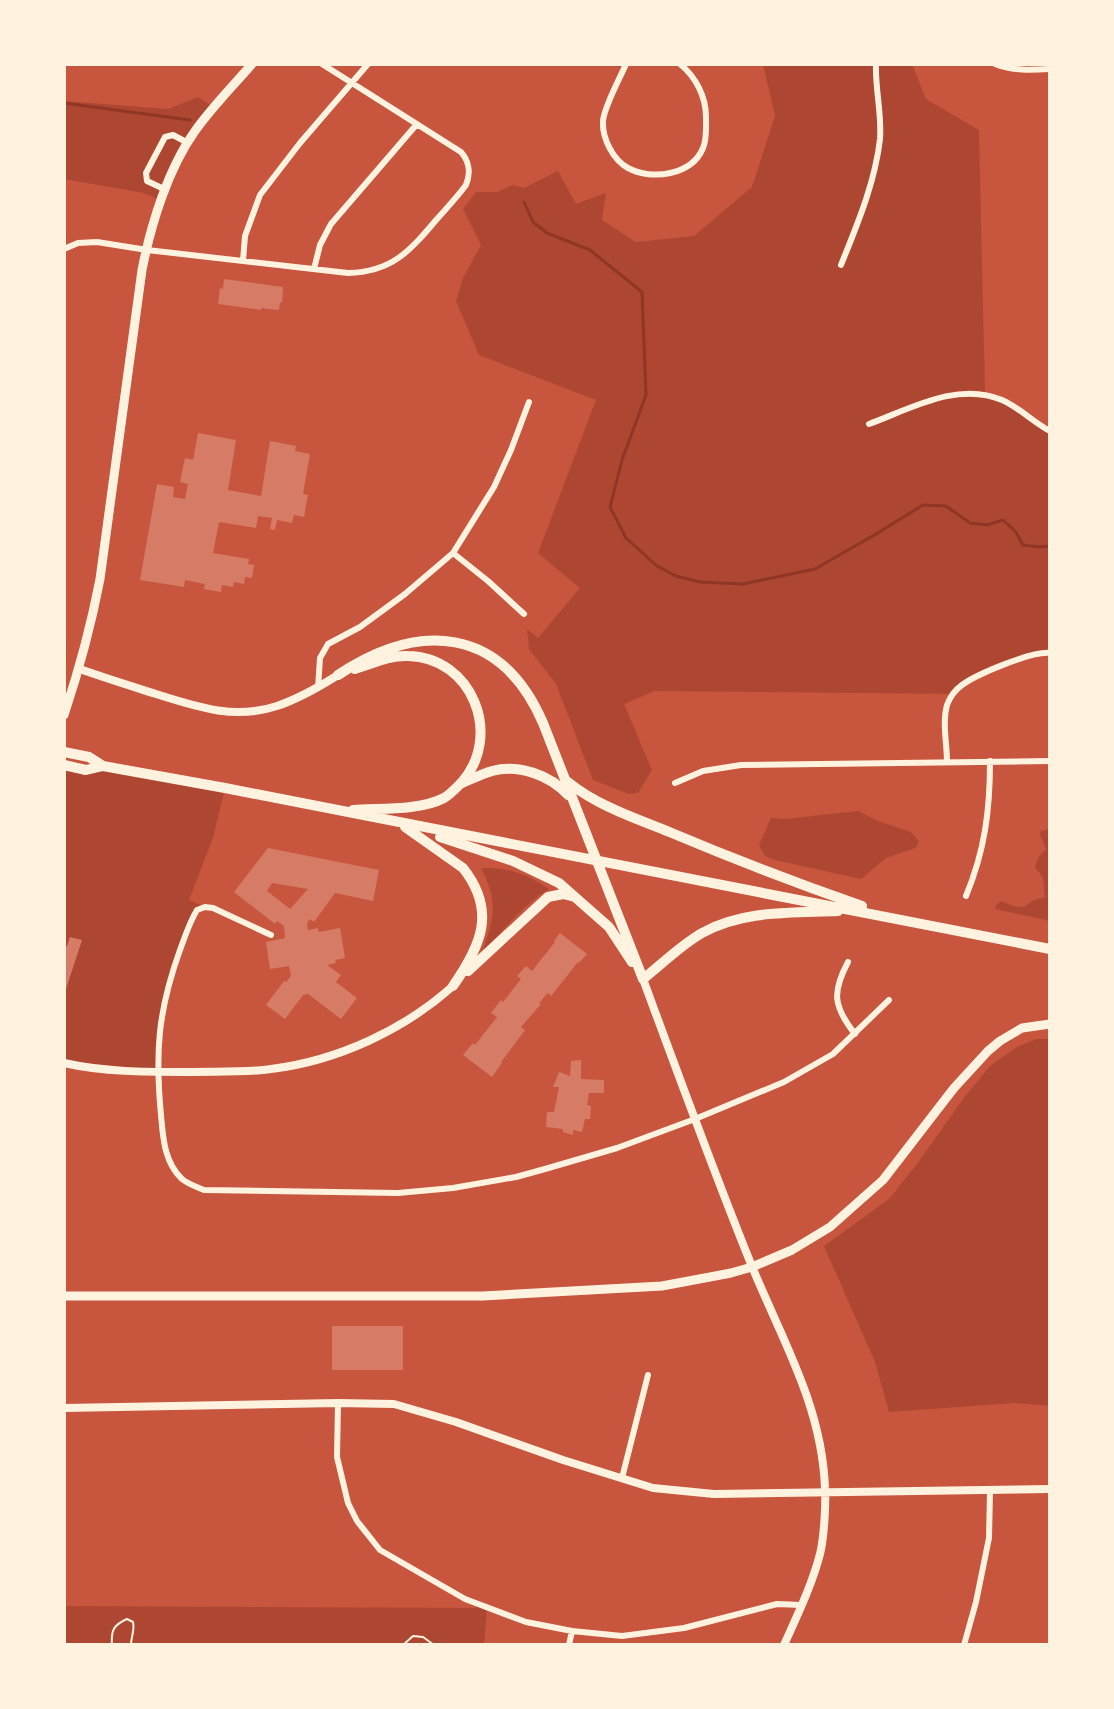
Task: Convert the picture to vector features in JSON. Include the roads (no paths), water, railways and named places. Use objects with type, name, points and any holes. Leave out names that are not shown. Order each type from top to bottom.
[{"type":"main road","points":[[64,715],[80,669],[100,579],[140,285],[153,224],[196,130],[252,64]]},
{"type":"main road","points":[[338,675],[388,649],[420,641],[460,643],[487,653],[509,670],[528,692],[543,723],[643,979]]},
{"type":"main road","points":[[337,810],[414,807],[444,798],[460,784],[474,764],[479,747],[480,718],[470,691],[449,669],[437,662],[410,655],[384,659],[338,675]]},
{"type":"main road","points":[[64,752],[89,757],[103,766],[1050,949]]},
{"type":"main road","points":[[64,765],[86,770],[103,766]]},
{"type":"main road","points":[[460,784],[495,770],[518,769],[547,778],[563,789],[574,803]]},
{"type":"main road","points":[[564,778],[591,798],[669,833],[750,866],[898,919]]},
{"type":"main road","points":[[400,823],[513,861],[552,879],[609,927],[643,979]]},
{"type":"main road","points":[[400,823],[463,868],[480,896],[483,914],[480,935],[470,962],[453,986]]},
{"type":"main road","points":[[453,986],[548,897],[563,894],[575,897]]},
{"type":"main road","points":[[643,979],[694,938],[729,921],[759,915],[854,910]]},
{"type":"main road","points":[[64,1296],[483,1296],[662,1286],[752,1267],[792,1250],[821,1233],[865,1197],[893,1169],[954,1088],[1000,1041],[1022,1028],[1050,1024]]},
{"type":"street","points":[[64,249],[88,242],[335,273],[366,272],[387,266],[405,255],[463,189],[468,181],[469,169],[461,152],[322,64]]},
{"type":"street","points":[[243,261],[245,236],[260,195],[368,64]]},
{"type":"street","points":[[626,64],[603,118],[604,135],[615,157],[627,168],[647,174],[684,169],[695,161],[704,146],[704,96],[687,69],[680,64]]},
{"type":"street","points":[[841,265],[876,165],[880,125],[876,64]]},
{"type":"street","points":[[995,64],[1007,68],[1050,69]]},
{"type":"street","points":[[314,269],[320,245],[331,224],[417,124]]},
{"type":"street","points":[[166,190],[147,181],[146,173],[165,137],[173,135],[188,143]]},
{"type":"street","points":[[869,424],[940,397],[964,394],[999,399],[1050,431]]},
{"type":"street","points":[[318,688],[320,658],[328,644],[360,627],[453,553],[494,487],[529,402]]},
{"type":"street","points":[[453,553],[524,614]]},
{"type":"street","points":[[947,762],[945,718],[946,707],[953,694],[962,685],[1003,666],[1035,653],[1050,653]]},
{"type":"street","points":[[80,669],[214,711],[235,713],[277,706],[318,688],[338,675]]},
{"type":"street","points":[[966,896],[979,863],[989,819],[990,761]]},
{"type":"street","points":[[675,783],[697,773],[727,766],[1050,761]]},
{"type":"street","points":[[271,935],[213,908],[197,910],[170,977],[159,1032],[157,1072],[166,1155],[182,1179],[204,1190],[384,1194],[516,1177],[617,1148],[784,1082],[833,1054],[889,1000]]},
{"type":"street","points":[[848,962],[838,982],[838,999],[840,1013],[855,1034]]},
{"type":"street","points":[[643,979],[752,1267],[812,1406],[823,1455],[825,1491],[820,1553],[784,1645]]},
{"type":"street","points":[[64,1063],[114,1071],[157,1072],[256,1071],[305,1063],[381,1035],[425,1009],[453,986]]},
{"type":"street","points":[[622,1478],[648,1375]]},
{"type":"street","points":[[338,1403],[337,1457],[348,1503],[357,1521],[380,1550],[465,1599],[526,1622],[622,1636],[684,1628],[777,1604],[801,1605]]},
{"type":"street","points":[[64,1408],[394,1404],[657,1489],[714,1494],[1050,1489]]},
{"type":"street","points":[[964,1645],[989,1538],[990,1491]]},
{"type":"street","points":[[569,1645],[572,1631]]},
{"type":"waterway","points":[[64,103],[190,120]]},
{"type":"waterway","points":[[524,202],[533,222],[547,233],[590,250],[642,292],[646,395],[622,460],[610,507],[626,538],[657,566],[676,576],[700,582],[743,584],[815,569],[923,505],[946,506],[970,523],[987,525],[1003,520],[1016,532],[1023,545],[1050,546]]}]
